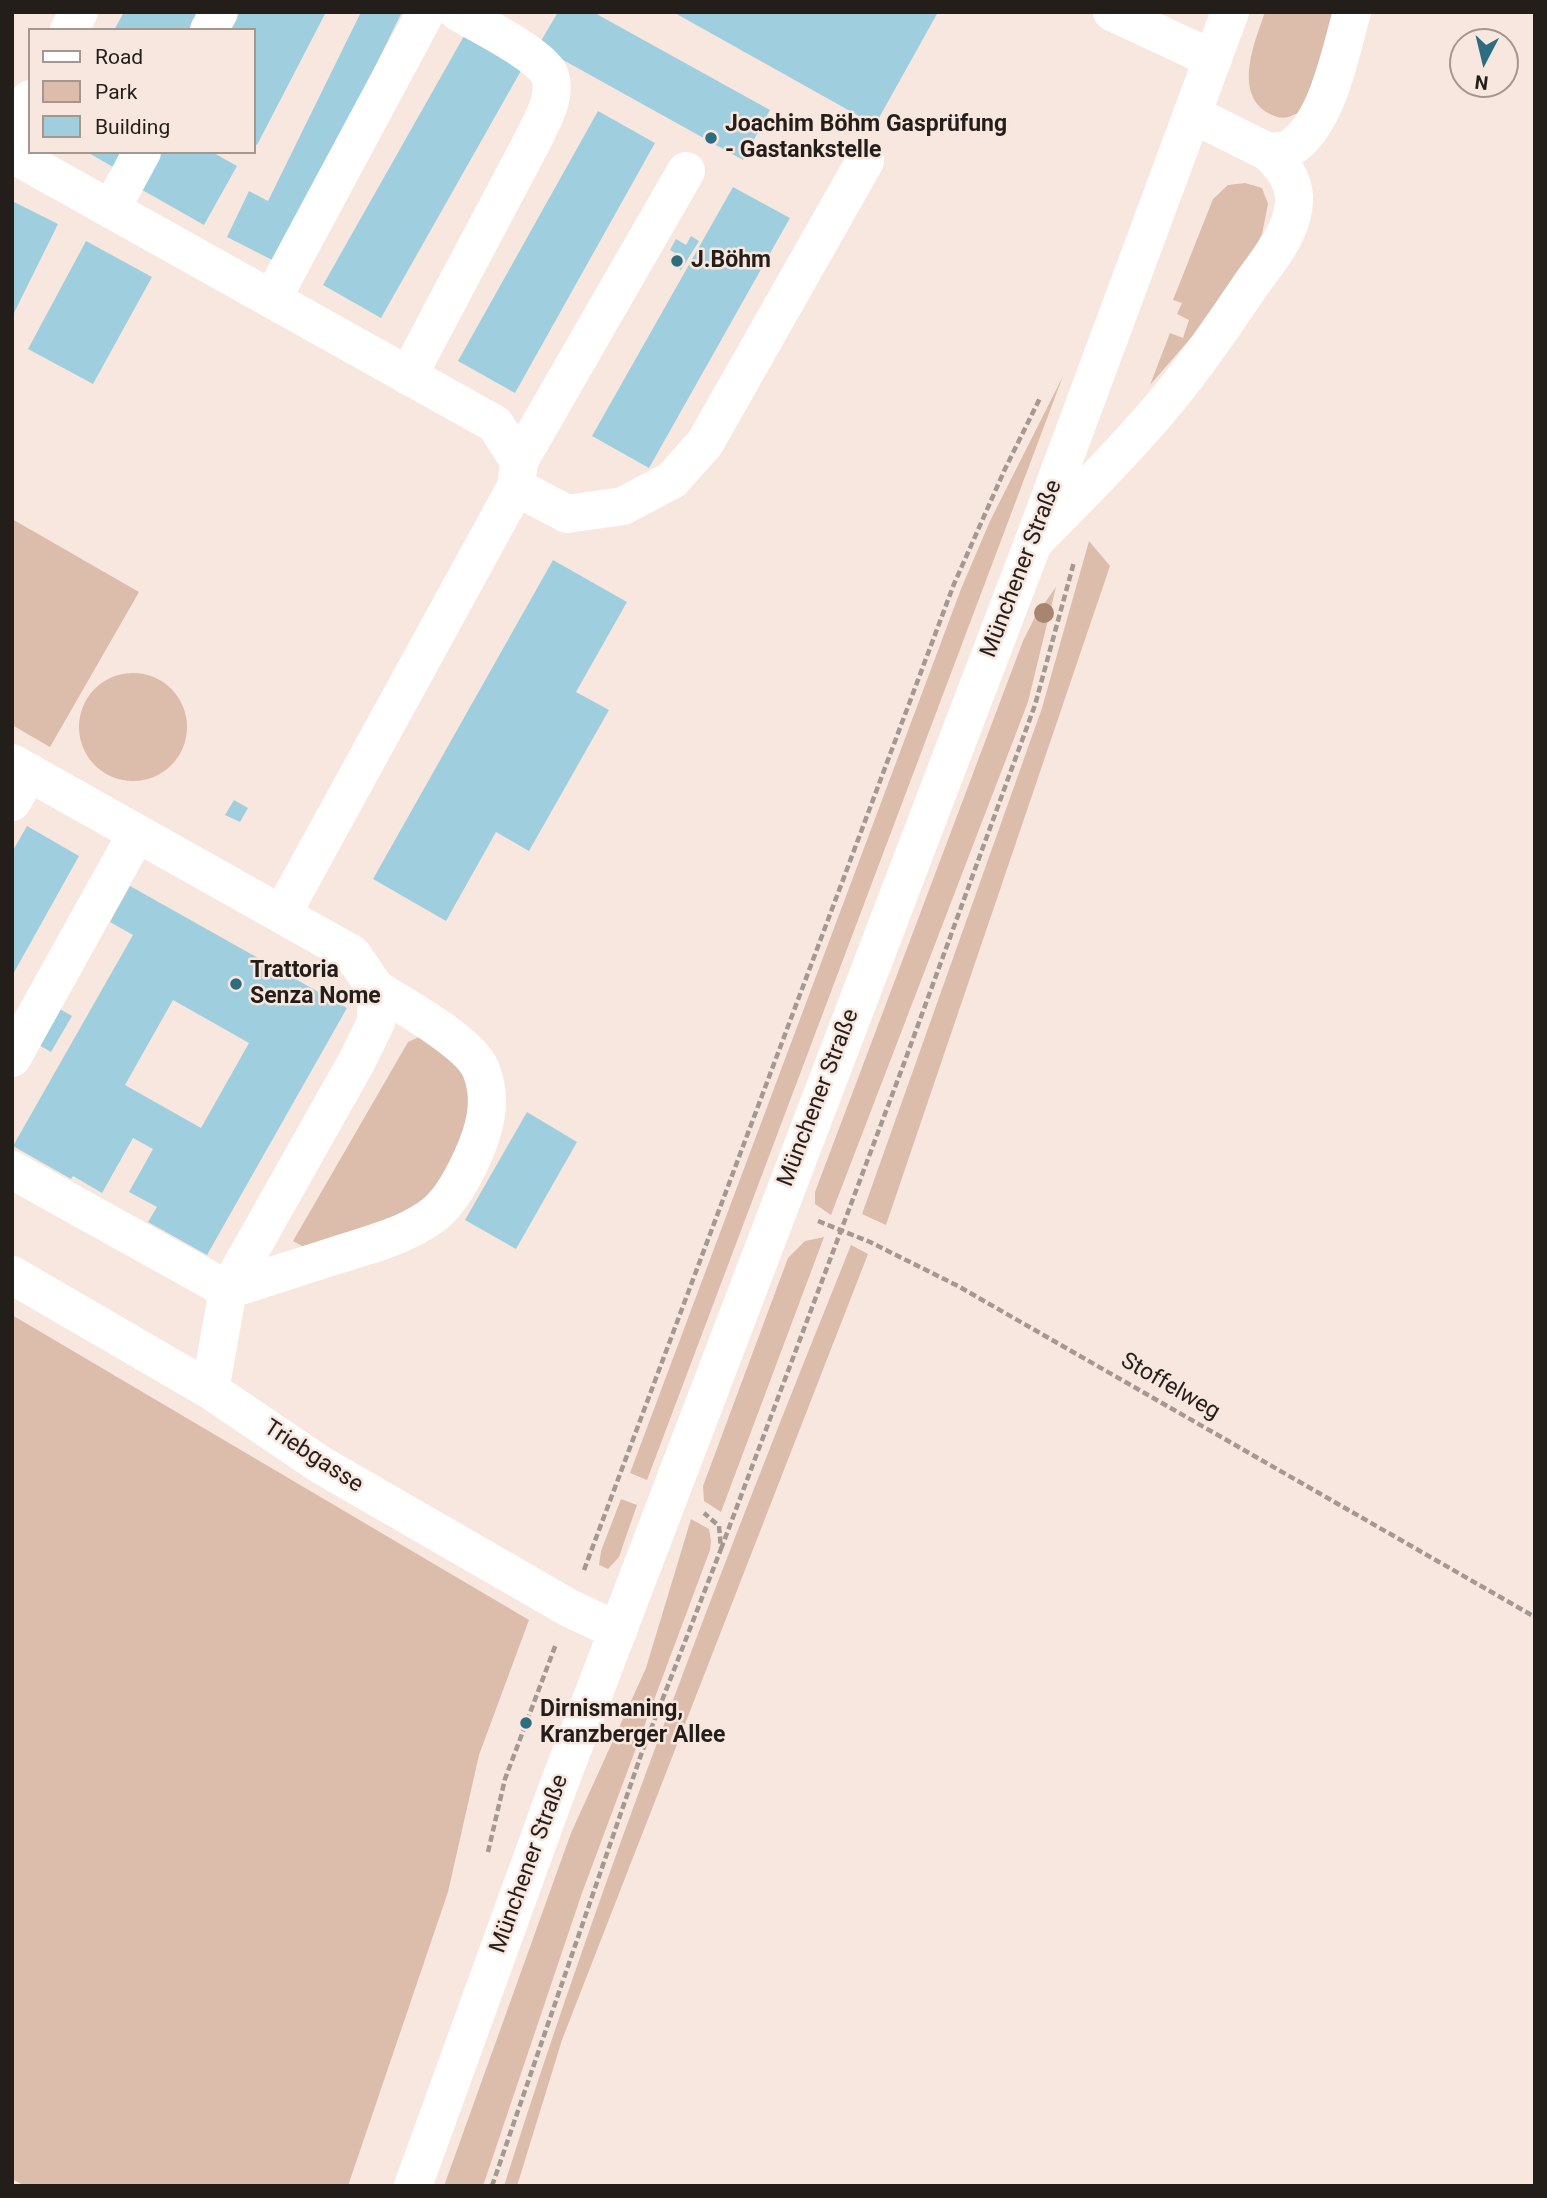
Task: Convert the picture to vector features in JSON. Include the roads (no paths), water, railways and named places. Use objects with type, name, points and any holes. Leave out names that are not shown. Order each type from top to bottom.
[{"type":"street","points":[[70,28],[79,12]]},
{"type":"street","points":[[210,28],[219,12]]},
{"type":"street","points":[[272,299],[426,12]]},
{"type":"street","points":[[408,376],[534,138],[551,100],[551,76],[541,61],[458,12]]},
{"type":"street","points":[[1112,12],[1213,59]]},
{"type":"street","name":"Münchener Straße","points":[[414,2186],[667,1499],[1033,543],[1230,12]]},
{"type":"street","points":[[1268,152],[1287,150],[1309,132],[1326,100],[1352,12]]},
{"type":"street","points":[[12,130],[28,102]]},
{"type":"street","points":[[1033,543],[1145,426],[1216,336],[1284,237],[1291,218],[1294,197],[1286,171],[1268,152],[1192,114]]},
{"type":"street","points":[[12,154],[495,424],[518,474],[567,514],[623,506],[671,480],[705,443],[865,161]]},
{"type":"street","points":[[111,209],[141,154]]},
{"type":"street","points":[[282,914],[518,474],[686,171]]},
{"type":"street","points":[[12,1170],[228,1290],[395,1235],[431,1217],[450,1197],[470,1163],[483,1133],[488,1103],[481,1068],[458,1042],[376,989],[352,954],[136,833],[18,779]]},
{"type":"street","points":[[12,1058],[136,833]]},
{"type":"street","points":[[210,1390],[228,1290],[376,1023],[376,989]]},
{"type":"street","name":"Triebgasse","points":[[12,1275],[210,1390],[321,1465],[569,1608],[618,1631]]},
{"type":"place","name":"Joachim Böhm Gasprüfung - Gastankstelle","points":[[711,138]]},
{"type":"place","name":"J.Böhm","points":[[677,261]]},
{"type":"place","name":"Trattoria Senza Nome","points":[[236,984]]},
{"type":"place","name":"Dirnismaning, Kranzberger Allee","points":[[526,1723]]}]
